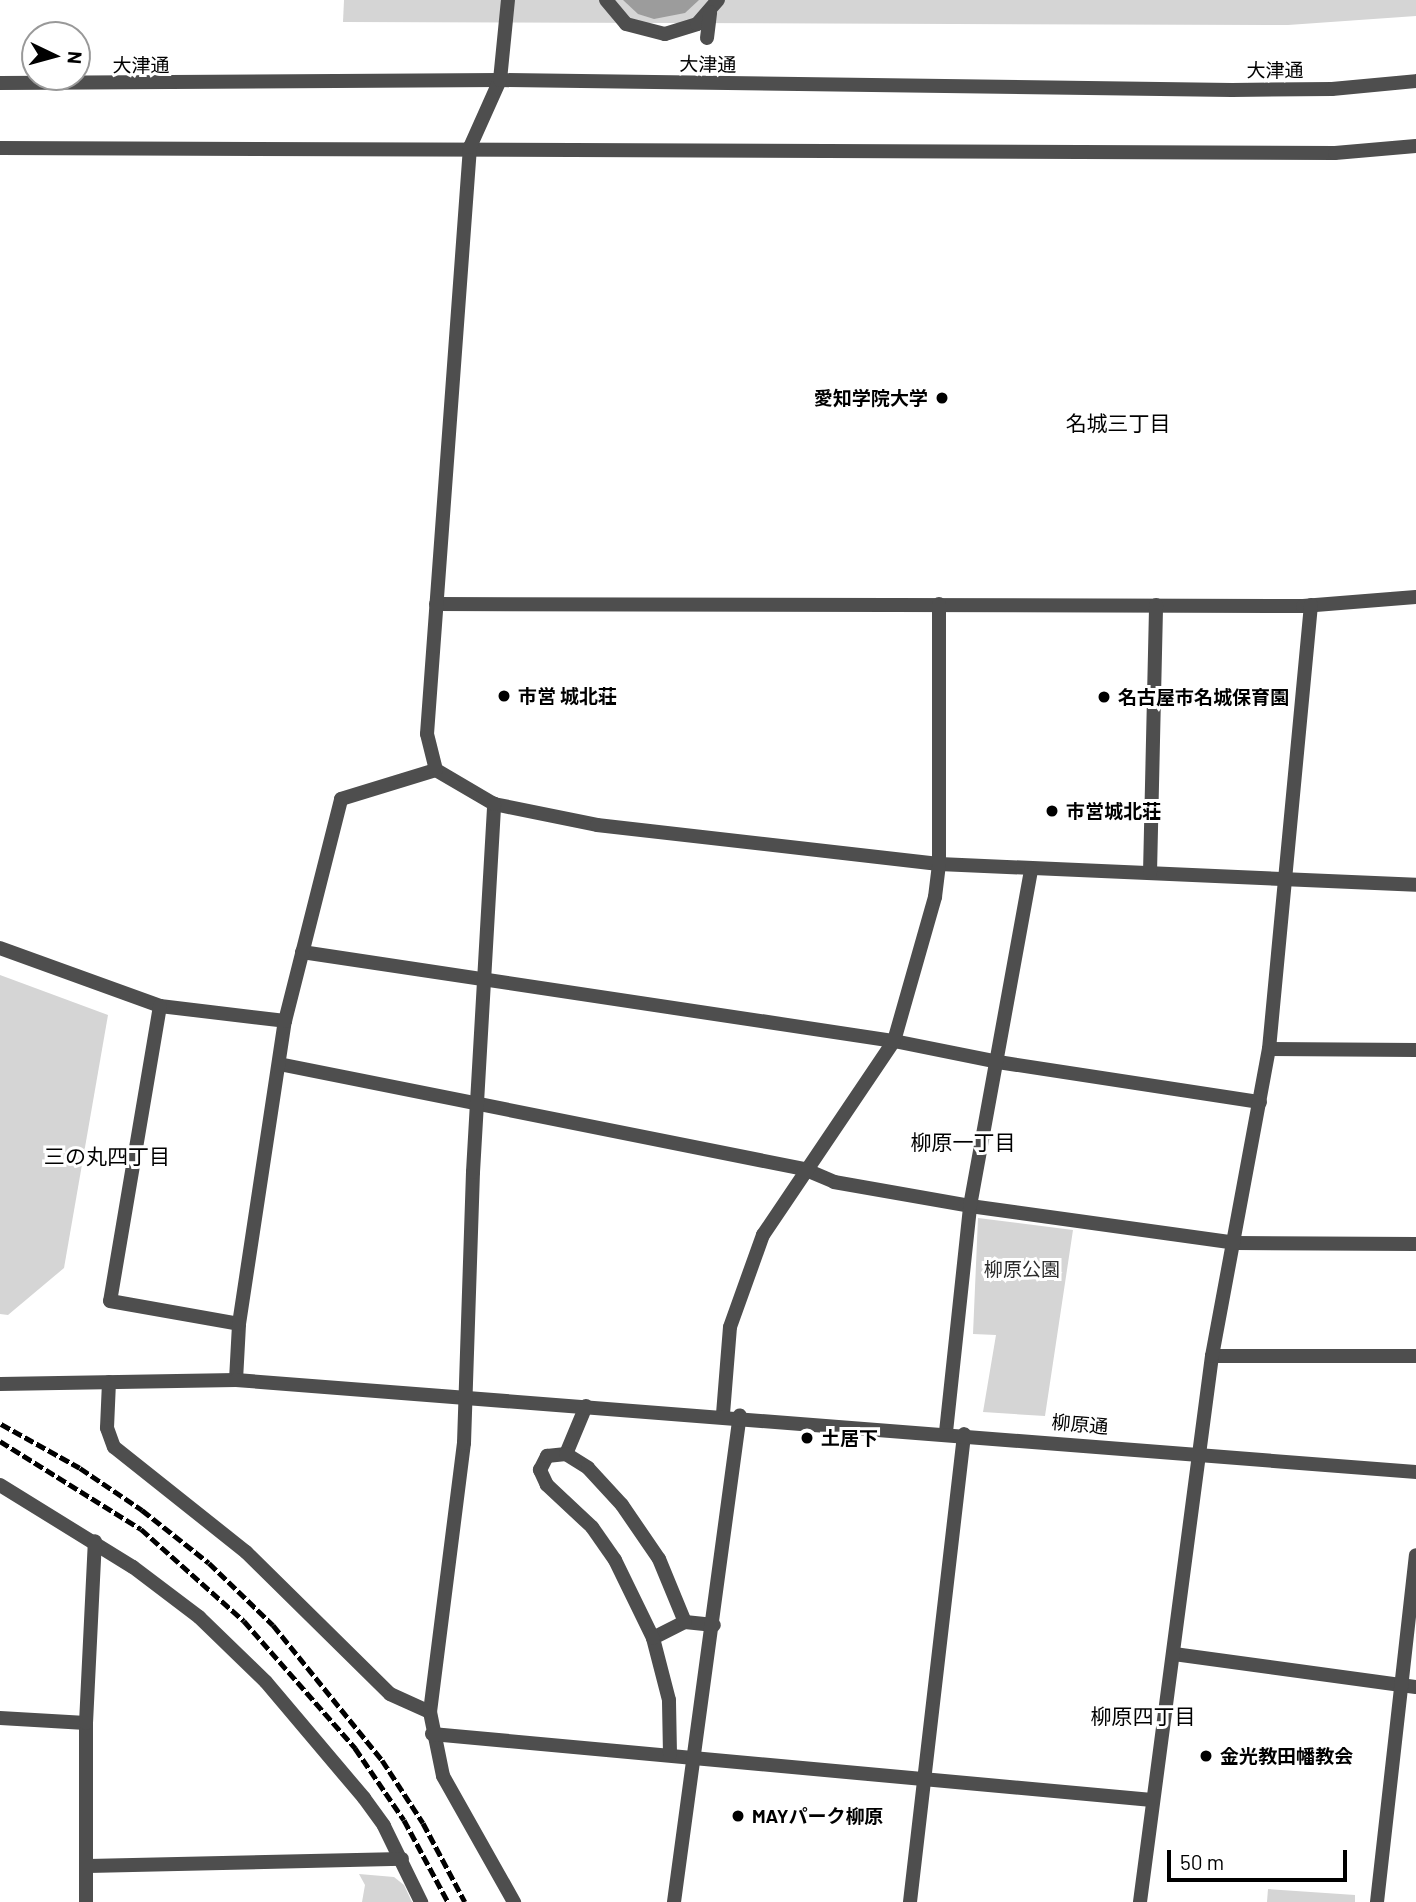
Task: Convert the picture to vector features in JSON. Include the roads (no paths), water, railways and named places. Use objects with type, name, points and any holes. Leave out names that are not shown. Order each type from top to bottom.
[{"type":"street","points":[[508,0],[499,80],[470,147],[427,734],[436,770],[494,804],[597,825],[939,864],[1416,885]]},
{"type":"street","points":[[606,0],[626,24],[645,32],[681,31],[714,6]]},
{"type":"street","points":[[707,38],[714,6]]},
{"type":"street","name":"大津通","points":[[0,83],[499,80],[1205,90],[1332,89],[1416,81]]},
{"type":"street","points":[[0,148],[470,147],[1335,153],[1416,146]]},
{"type":"street","points":[[436,604],[1311,605],[1416,597]]},
{"type":"street","points":[[723,1414],[730,1327],[763,1235],[804,1169],[894,1041],[935,897],[939,864],[939,604]]},
{"type":"street","points":[[1150,873],[1156,605]]},
{"type":"street","points":[[1140,1902],[1212,1356],[1236,1243],[1269,1049],[1288,880],[1311,605]]},
{"type":"street","points":[[236,1380],[239,1324],[285,1021],[341,799],[436,770]]},
{"type":"street","points":[[494,804],[464,1397],[464,1443],[430,1712],[432,1734],[443,1776],[514,1902]]},
{"type":"street","points":[[946,1433],[970,1206],[1031,869]]},
{"type":"street","points":[[0,948],[160,1006],[285,1021]]},
{"type":"street","points":[[302,951],[894,1041],[998,1062],[1260,1102]]},
{"type":"street","points":[[160,1006],[110,1301],[239,1324]]},
{"type":"street","points":[[1269,1049],[1416,1050]]},
{"type":"street","points":[[279,1064],[804,1169],[834,1182],[970,1206],[1236,1243],[1416,1244]]},
{"type":"street","points":[[1212,1356],[1416,1356]]},
{"type":"street","name":"柳原通","points":[[0,1384],[236,1380],[740,1415],[1416,1472]]},
{"type":"street","points":[[108,1382],[107,1429],[114,1447],[246,1552],[390,1694],[430,1712]]},
{"type":"street","points":[[566,1454],[586,1406]]},
{"type":"street","points":[[674,1902],[714,1625],[740,1415]]},
{"type":"street","points":[[910,1902],[922,1779],[964,1434]]},
{"type":"street","points":[[670,1755],[669,1700],[653,1638],[608,1549],[592,1527],[547,1485],[540,1470],[547,1456],[566,1454],[588,1468],[622,1505],[659,1559],[685,1622]]},
{"type":"street","points":[[0,1485],[95,1541],[200,1618],[266,1682],[364,1798],[401,1859],[421,1902]]},
{"type":"street","points":[[86,1902],[86,1723],[95,1541]]},
{"type":"street","points":[[1377,1902],[1416,1555]]},
{"type":"street","points":[[653,1638],[685,1622],[714,1625]]},
{"type":"street","points":[[1174,1654],[1416,1687]]},
{"type":"street","points":[[0,1718],[86,1723]]},
{"type":"street","points":[[432,1734],[1152,1800]]},
{"type":"street","points":[[88,1866],[401,1859]]},
{"type":"railway","points":[[1,1424],[80,1468],[142,1510],[209,1563],[273,1625],[382,1760],[423,1823],[465,1902]]},
{"type":"railway","points":[[0,1441],[141,1529],[244,1621],[355,1748],[404,1820],[448,1902]]},
{"type":"place","name":"愛知学院大学","points":[[942,398]]},
{"type":"place","name":"市営 城北荘","points":[[504,696]]},
{"type":"place","name":"名古屋市名城保育園","points":[[1104,697]]},
{"type":"place","name":"市営城北荘","points":[[1052,811]]},
{"type":"place","name":"土居下","points":[[807,1438]]},
{"type":"place","name":"金光教田幡教会","points":[[1206,1756]]},
{"type":"place","name":"MAYパーク柳原","points":[[738,1816]]},
{"type":"district","name":"名城三丁目","points":[[1118,423]]},
{"type":"district","name":"柳原一丁目","points":[[963,1142]]},
{"type":"district","name":"三の丸四丁目","points":[[107,1156]]},
{"type":"district","name":"柳原四丁目","points":[[1143,1716]]},
{"type":"park label","name":"柳原公園","points":[[1022,1269]]}]
